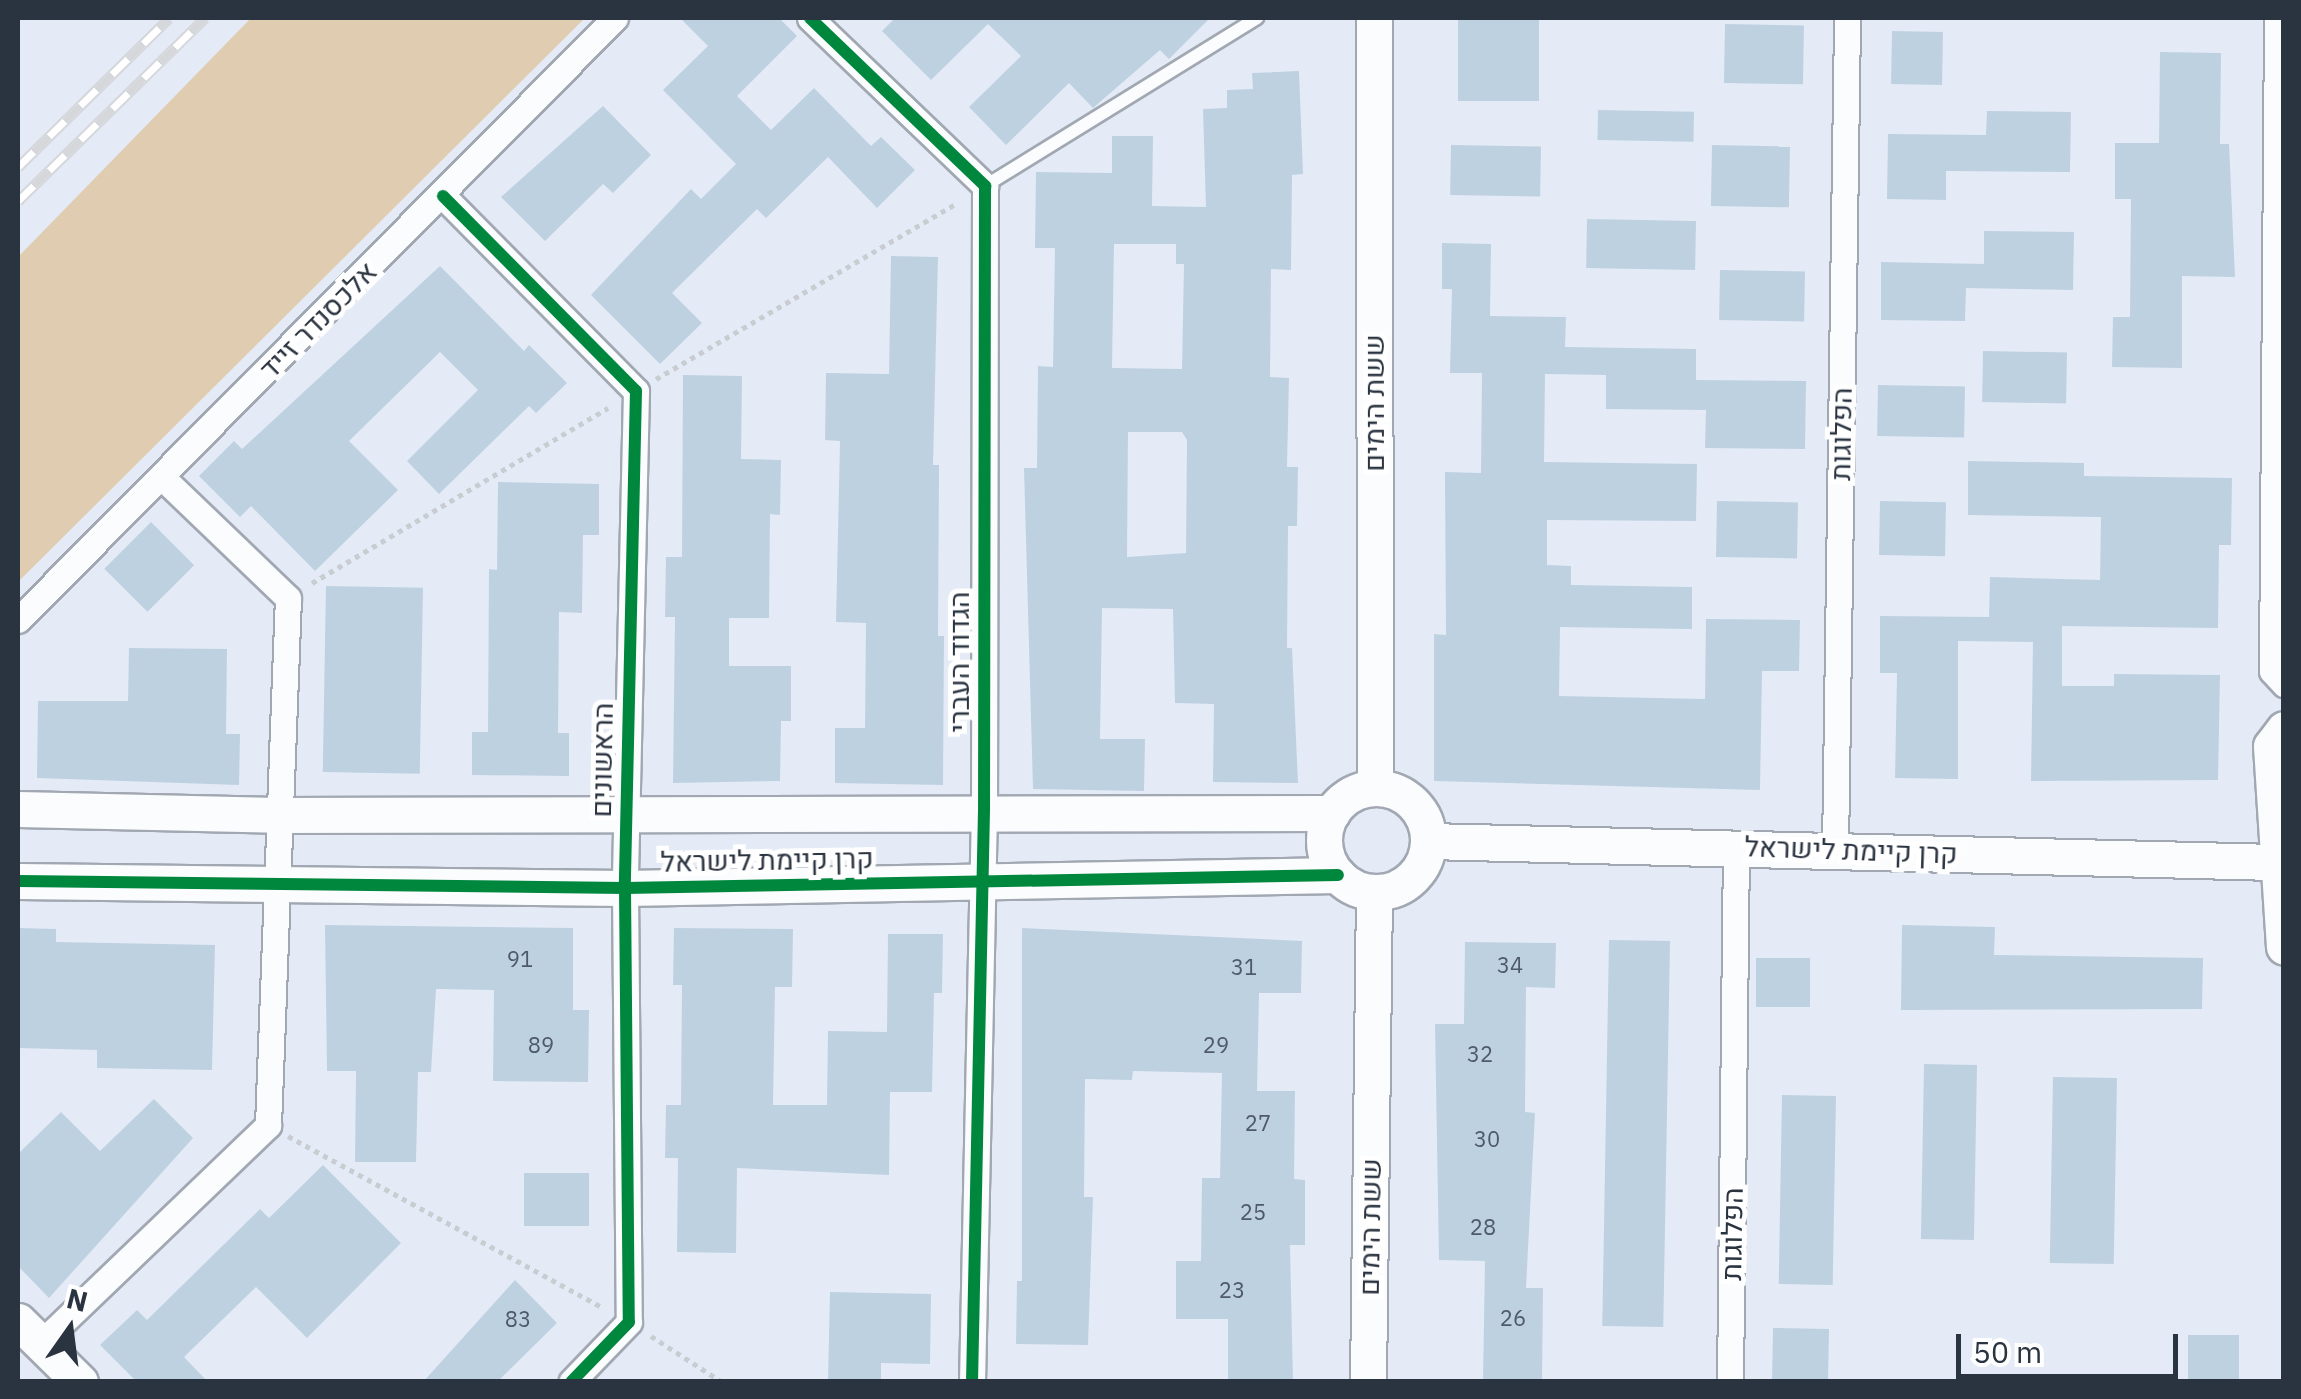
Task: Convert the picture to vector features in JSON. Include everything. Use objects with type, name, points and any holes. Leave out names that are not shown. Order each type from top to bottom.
[{"type":"street","name":"אלכסנדר זייד","points":[[18,620],[616,18]]},
{"type":"street","points":[[810,18],[985,186]]},
{"type":"street","name":"ששת הימים","points":[[1374,18],[1375,788]]},
{"type":"street","name":"הפלוגות","points":[[1835,850],[1847,18]]},
{"type":"street","points":[[2276,18],[2272,670],[2284,684]]},
{"type":"street","name":"הגדוד העברי","points":[[972,1382],[984,810],[985,186]]},
{"type":"street","name":"הראשונים","points":[[442,196],[636,391],[624,888],[629,1322]]},
{"type":"street","points":[[80,1382],[29,1332],[268,1125],[288,598],[162,477]]},
{"type":"street","points":[[2284,729],[2271,746],[2274,862],[2284,947]]},
{"type":"street","points":[[1375,788],[1391,790],[1418,809],[1428,840],[1418,872],[1391,890],[1374,892],[1338,875],[1324,845],[1332,813],[1358,792],[1375,788]]},
{"type":"street","name":"קרן קיימת לישראל","points":[[18,809],[277,815],[984,810],[1332,813]]},
{"type":"street","name":"קרן קיימת לישראל","points":[[1428,840],[2274,862]]},
{"type":"street","name":"הפלוגות","points":[[1730,1382],[1736,847]]},
{"type":"street","name":"קרן קיימת לישראל","points":[[18,881],[276,888],[624,888],[1338,875]]},
{"type":"street","name":"ששת הימים","points":[[1368,1382],[1374,892]]},
{"type":"street","points":[[572,1382],[629,1322]]},
{"type":"lane","points":[[985,186],[1257,18]]},
{"type":"path","points":[[268,1125],[629,1322],[722,1382]]},
{"type":"shaded area","points":[[251,18],[585,18],[18,582],[18,257]]},
{"type":"building","points":[[680,18],[779,18],[797,36],[737,96],[771,130],[814,88],[871,146],[881,137],[915,170],[877,208],[828,157],[766,218],[757,209],[672,293],[702,323],[660,364],[591,295],[691,189],[701,199],[736,164],[663,90],[708,46]]},
{"type":"building","points":[[895,18],[1210,18],[1169,59],[1160,50],[1093,108],[1069,83],[1006,145],[969,107],[1021,56],[988,24],[931,80],[882,31]]},
{"type":"building","points":[[1458,18],[1539,18],[1539,101],[1458,101]]},
{"type":"building","points":[[1725,24],[1804,25],[1803,84],[1724,83]]},
{"type":"building","points":[[1892,31],[1943,32],[1942,85],[1891,84]]},
{"type":"building","points":[[2160,52],[2221,53],[2220,144],[2229,144],[2235,277],[2182,276],[2182,368],[2112,367],[2113,317],[2130,317],[2131,199],[2115,199],[2115,143],[2159,143]]},
{"type":"building","points":[[1299,71],[1303,174],[1292,175],[1291,270],[1271,269],[1270,377],[1289,378],[1287,467],[1298,467],[1297,526],[1288,526],[1287,648],[1292,648],[1298,783],[1213,782],[1214,704],[1175,703],[1173,609],[1102,608],[1100,739],[1145,739],[1144,791],[1033,789],[1024,468],[1037,468],[1038,366],[1053,367],[1055,248],[1035,248],[1036,172],[1112,173],[1112,136],[1153,136],[1152,206],[1206,207],[1203,109],[1227,108],[1227,90],[1253,89],[1252,73]],"holes":[[[1114,244],[1176,244],[1176,264],[1184,264],[1182,369],[1112,368]],[[1128,432],[1182,432],[1187,440],[1186,553],[1127,557]]]},
{"type":"building","points":[[603,106],[651,155],[613,193],[603,184],[545,241],[501,197]]},
{"type":"building","points":[[1598,110],[1694,112],[1693,142],[1597,140]]},
{"type":"building","points":[[1987,111],[2071,112],[2070,172],[1946,171],[1946,200],[1887,199],[1888,134],[1986,135]]},
{"type":"building","points":[[1451,145],[1541,147],[1540,197],[1450,195]]},
{"type":"building","points":[[1712,145],[1790,146],[1789,207],[1711,206]]},
{"type":"building","points":[[1587,219],[1696,221],[1695,270],[1586,268]]},
{"type":"building","points":[[1984,231],[2074,232],[2073,290],[1966,288],[1965,321],[1881,320],[1881,262],[1984,264]]},
{"type":"building","points":[[1442,243],[1491,244],[1490,316],[1566,317],[1565,347],[1696,349],[1696,380],[1806,381],[1805,449],[1705,448],[1706,410],[1606,409],[1606,375],[1545,374],[1544,462],[1697,464],[1696,521],[1547,520],[1547,565],[1571,566],[1571,585],[1692,587],[1692,629],[1560,627],[1559,696],[1705,699],[1706,619],[1800,620],[1799,671],[1762,671],[1760,790],[1434,781],[1434,634],[1446,635],[1445,472],[1481,473],[1482,373],[1450,373],[1452,289],[1442,289]]},
{"type":"building","points":[[891,256],[938,257],[933,465],[939,465],[938,636],[944,636],[943,785],[835,783],[835,728],[865,728],[866,623],[836,622],[840,441],[825,440],[826,373],[889,374]]},
{"type":"building","points":[[440,266],[524,351],[529,345],[567,383],[536,413],[529,406],[439,494],[407,461],[478,390],[440,352],[349,441],[398,490],[315,571],[251,506],[240,517],[199,476],[234,441],[242,449]]},
{"type":"building","points":[[1720,270],[1805,271],[1804,321],[1719,320]]},
{"type":"building","points":[[1983,351],[2067,352],[2066,403],[1982,402]]},
{"type":"building","points":[[683,375],[742,376],[741,459],[781,460],[780,515],[770,514],[769,618],[729,618],[729,666],[791,666],[791,721],[781,721],[780,781],[673,783],[675,617],[665,617],[666,557],[682,557]]},
{"type":"building","points":[[1878,385],[1965,387],[1964,438],[1877,436]]},
{"type":"building","points":[[1968,461],[2084,463],[2084,476],[2232,478],[2231,545],[2219,545],[2218,628],[2062,626],[2062,686],[2114,686],[2114,674],[2220,675],[2218,780],[2031,781],[2033,642],[1958,641],[1958,779],[1895,778],[1897,673],[1880,673],[1880,616],[1989,617],[1990,577],[2100,580],[2101,517],[1968,515]]},
{"type":"building","points":[[498,482],[599,484],[599,535],[583,535],[582,613],[559,612],[558,733],[569,733],[569,776],[472,775],[472,732],[488,732],[489,569],[497,570]]},
{"type":"building","points":[[1717,501],[1798,502],[1797,558],[1716,557]]},
{"type":"building","points":[[1880,501],[1946,502],[1945,556],[1879,555]]},
{"type":"building","points":[[151,522],[194,565],[147,612],[104,569]]},
{"type":"building","points":[[326,586],[423,588],[420,774],[323,772]]},
{"type":"building","points":[[129,648],[227,649],[226,734],[240,734],[239,785],[37,778],[38,701],[128,701]]},
{"type":"building","points":[[325,925],[573,928],[573,1010],[589,1010],[588,1082],[493,1081],[494,990],[436,989],[431,1072],[418,1072],[416,1162],[355,1162],[356,1071],[327,1071]]},
{"type":"building","points":[[1902,925],[1995,927],[1994,955],[2203,958],[2202,1009],[1901,1010]]},
{"type":"building","points":[[18,928],[56,929],[56,942],[215,945],[212,1070],[97,1068],[97,1050],[18,1048]]},
{"type":"building","points":[[674,928],[793,929],[792,987],[775,987],[773,1105],[827,1105],[828,1031],[887,1032],[888,934],[943,934],[942,993],[934,993],[932,1092],[890,1092],[889,1175],[737,1168],[736,1253],[677,1252],[678,1158],[665,1158],[666,1105],[681,1105],[682,985],[673,985]]},
{"type":"building","points":[[1022,928],[1302,941],[1301,993],[1259,993],[1257,1091],[1295,1091],[1294,1179],[1305,1180],[1305,1245],[1290,1245],[1293,1382],[1228,1382],[1228,1319],[1176,1319],[1176,1261],[1201,1261],[1202,1178],[1220,1178],[1222,1073],[1133,1071],[1132,1080],[1085,1079],[1084,1197],[1093,1197],[1088,1345],[1016,1344],[1017,1281],[1022,1281]]},
{"type":"building","points":[[1609,940],[1670,941],[1663,1327],[1602,1326]]},
{"type":"building","points":[[1465,942],[1556,943],[1555,988],[1526,987],[1525,1112],[1535,1113],[1526,1288],[1543,1288],[1542,1382],[1483,1382],[1485,1261],[1439,1260],[1435,1024],[1464,1024]]},
{"type":"building","points":[[1756,958],[1810,958],[1810,1007],[1756,1007]]},
{"type":"building","points":[[1924,1064],[1977,1065],[1974,1240],[1921,1239]]},
{"type":"building","points":[[2053,1077],[2117,1078],[2114,1264],[2050,1263]]},
{"type":"building","points":[[1782,1095],[1836,1096],[1833,1285],[1779,1284]]},
{"type":"building","points":[[154,1099],[193,1138],[49,1298],[18,1266],[18,1154],[61,1112],[100,1151]]},
{"type":"building","points":[[323,1165],[401,1243],[307,1338],[256,1287],[184,1357],[208,1382],[137,1382],[100,1345],[137,1310],[147,1320],[260,1209],[269,1218]]},
{"type":"building","points":[[524,1173],[589,1173],[589,1226],[524,1226]]},
{"type":"building","points":[[515,1280],[557,1323],[497,1382],[423,1382]]},
{"type":"building","points":[[830,1292],[931,1294],[930,1364],[881,1363],[881,1382],[828,1382]]},
{"type":"building","points":[[1773,1328],[1829,1329],[1828,1382],[1772,1382]]},
{"type":"building","points":[[2188,1335],[2239,1335],[2239,1382],[2188,1382]]},
{"type":"railway","points":[[18,167],[169,18]]},
{"type":"railway","points":[[18,201],[205,18]]},
{"type":"cycle path","points":[[810,18],[985,186],[984,810],[972,1382]]},
{"type":"cycle path","points":[[443,196],[636,391],[625,888],[629,1322],[571,1382]]},
{"type":"cycle path","points":[[18,881],[625,888],[1338,875]]}]
